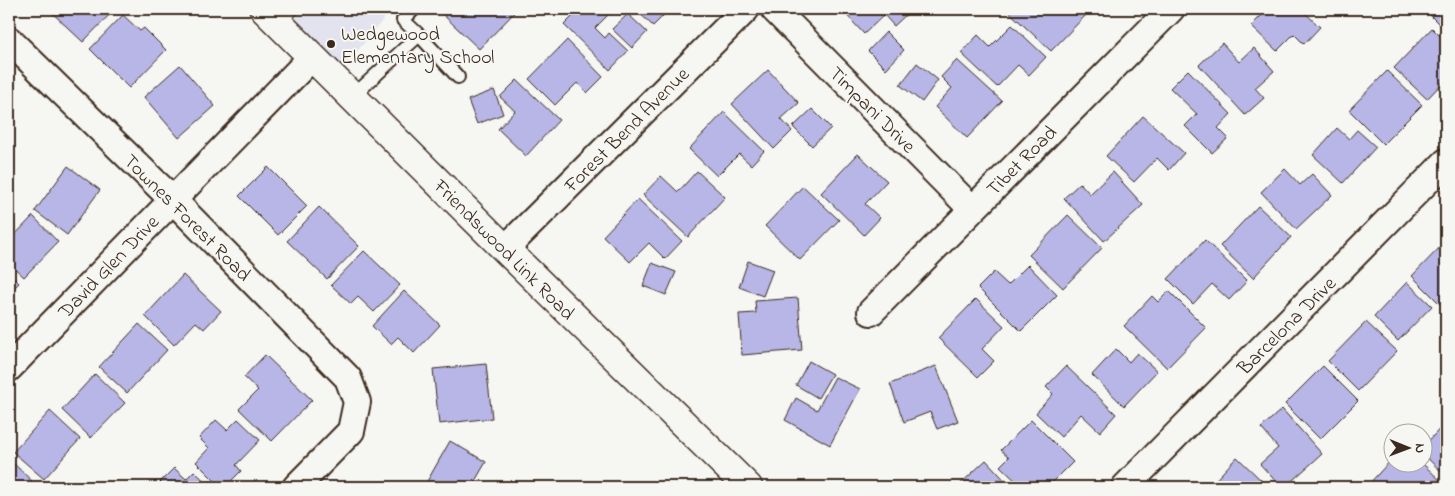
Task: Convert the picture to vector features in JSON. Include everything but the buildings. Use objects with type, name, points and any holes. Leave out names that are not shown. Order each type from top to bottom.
[{"type":"main road","name":"Friendswood Link Road","points":[[278,14],[312,58],[748,487]]},
{"type":"street","name":"Forest Bend Avenue","points":[[506,250],[746,9]]},
{"type":"street","name":"Timpani Drive","points":[[774,9],[972,210]]},
{"type":"street","name":"Tibet Road","points":[[871,312],[1171,9]]},
{"type":"street","name":"Townes Forest Road","points":[[9,40],[173,200],[348,378],[356,402],[351,431],[296,487]]},
{"type":"street","name":"David Glen Drive","points":[[9,368],[312,58]]},
{"type":"street","name":"Barcelona Drive","points":[[1125,487],[1446,162]]},
{"type":"lane","points":[[414,9],[403,20],[458,78]]},
{"type":"lane","points":[[352,97],[419,35]]},
{"type":"shaded area","name":"Wedgewood Elementary School","points":[[264,9],[392,9],[334,79]]},
{"type":"place","name":"Wedgewood Elementary School","points":[[331,44]]}]
